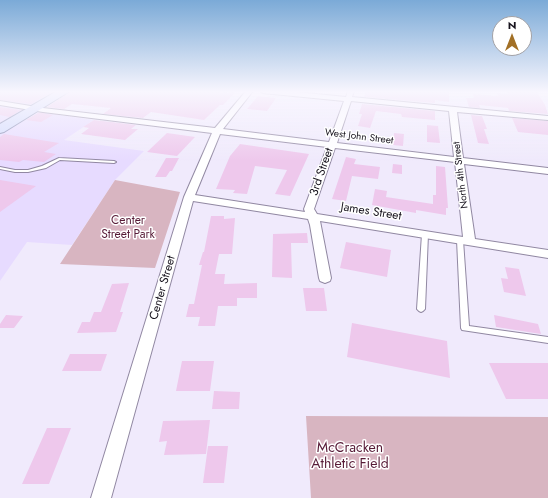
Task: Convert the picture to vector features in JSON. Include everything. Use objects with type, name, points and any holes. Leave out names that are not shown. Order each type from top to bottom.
[{"type":"main road","points":[[0,129],[25,114]]},
{"type":"street","name":"West John Street","points":[[84,114],[548,171]]},
{"type":"street","name":"Center Street","points":[[102,498],[189,197],[217,131],[231,114]]},
{"type":"street","name":"3rd Street","points":[[325,278],[316,225],[309,209],[342,114]]},
{"type":"street","name":"North 4th Street","points":[[454,114],[459,160],[465,240]]},
{"type":"street","points":[[503,114],[548,118]]},
{"type":"street","name":"James Street","points":[[189,197],[548,254]]},
{"type":"lane","points":[[0,168],[15,171],[28,170],[44,167],[59,159],[114,162]]},
{"type":"lane","points":[[421,309],[425,234]]},
{"type":"lane","points":[[465,240],[465,328],[548,340]]},
{"type":"shaded area","points":[[0,114],[16,114],[0,123]]},
{"type":"shaded area","points":[[35,114],[54,114],[94,120],[64,140],[144,151],[115,180],[72,245],[27,242],[0,281],[0,134]]},
{"type":"green space","name":"Center Street Park","points":[[115,180],[180,192],[155,268],[60,264]]},
{"type":"green space","name":"McCracken Athletic Field","points":[[306,416],[548,417],[548,498],[311,498]]},
{"type":"building","points":[[0,114],[14,114],[10,117]]},
{"type":"building","points":[[36,114],[53,115],[41,122],[26,120]]},
{"type":"building","points":[[105,114],[148,114],[143,118]]},
{"type":"building","points":[[166,114],[210,114],[204,120]]},
{"type":"building","points":[[362,114],[375,114],[370,128],[358,126]]},
{"type":"building","points":[[401,114],[435,114],[435,120],[402,117]]},
{"type":"building","points":[[471,115],[482,116],[487,129],[484,129],[489,144],[478,143]]},
{"type":"building","points":[[512,118],[548,121],[548,135],[518,132]]},
{"type":"building","points":[[94,120],[136,125],[131,129],[138,129],[125,140],[81,134],[89,128],[83,127]]},
{"type":"building","points":[[427,125],[438,126],[440,143],[427,142]]},
{"type":"building","points":[[167,133],[195,137],[177,156],[147,152]]},
{"type":"building","points":[[394,133],[404,134],[403,146],[393,145]]},
{"type":"building","points":[[4,134],[59,143],[44,152],[56,154],[44,162],[0,160],[0,137]]},
{"type":"building","points":[[240,144],[309,154],[290,196],[275,194],[287,170],[255,166],[247,194],[233,193],[235,190],[216,189],[230,156]]},
{"type":"building","points":[[346,157],[356,159],[354,164],[380,167],[378,179],[352,176],[346,201],[332,199]]},
{"type":"building","points":[[166,158],[179,158],[172,171],[170,171],[166,177],[155,177]]},
{"type":"building","points":[[393,164],[402,165],[402,174],[392,173]]},
{"type":"building","points":[[436,166],[445,167],[448,208],[446,208],[446,215],[416,210],[416,213],[372,205],[375,189],[387,191],[386,197],[433,204],[433,195],[436,195]]},
{"type":"building","points":[[0,180],[36,186],[0,212]]},
{"type":"building","points":[[211,216],[224,216],[224,219],[235,218],[232,254],[219,254],[215,274],[225,274],[224,284],[257,283],[257,298],[237,298],[237,306],[218,306],[215,326],[198,326],[200,317],[186,317],[189,304],[194,304],[202,265],[199,265],[204,252]]},
{"type":"building","points":[[307,233],[308,243],[291,243],[292,278],[272,277],[273,234]]},
{"type":"building","points":[[346,242],[391,250],[387,277],[340,268]]},
{"type":"building","points":[[505,267],[519,269],[526,296],[504,292],[501,278],[508,279]]},
{"type":"building","points":[[129,283],[120,312],[123,312],[116,332],[77,333],[82,322],[90,322],[94,312],[101,312],[112,284]]},
{"type":"building","points":[[303,288],[324,288],[327,311],[306,311]]},
{"type":"building","points":[[6,315],[23,316],[14,328],[0,328],[0,324]]},
{"type":"building","points":[[494,315],[538,324],[541,334],[496,327]]},
{"type":"building","points":[[352,323],[447,341],[450,378],[347,357]]},
{"type":"building","points":[[70,354],[107,354],[101,371],[62,371]]},
{"type":"building","points":[[182,361],[214,361],[210,391],[176,391]]},
{"type":"building","points":[[489,363],[548,363],[548,399],[506,399]]},
{"type":"building","points":[[214,391],[240,392],[239,409],[212,409]]},
{"type":"building","points":[[210,420],[206,454],[164,455],[167,441],[159,442],[163,421]]},
{"type":"building","points":[[47,428],[71,428],[49,484],[22,484]]},
{"type":"building","points":[[208,446],[228,446],[224,483],[203,483]]}]
